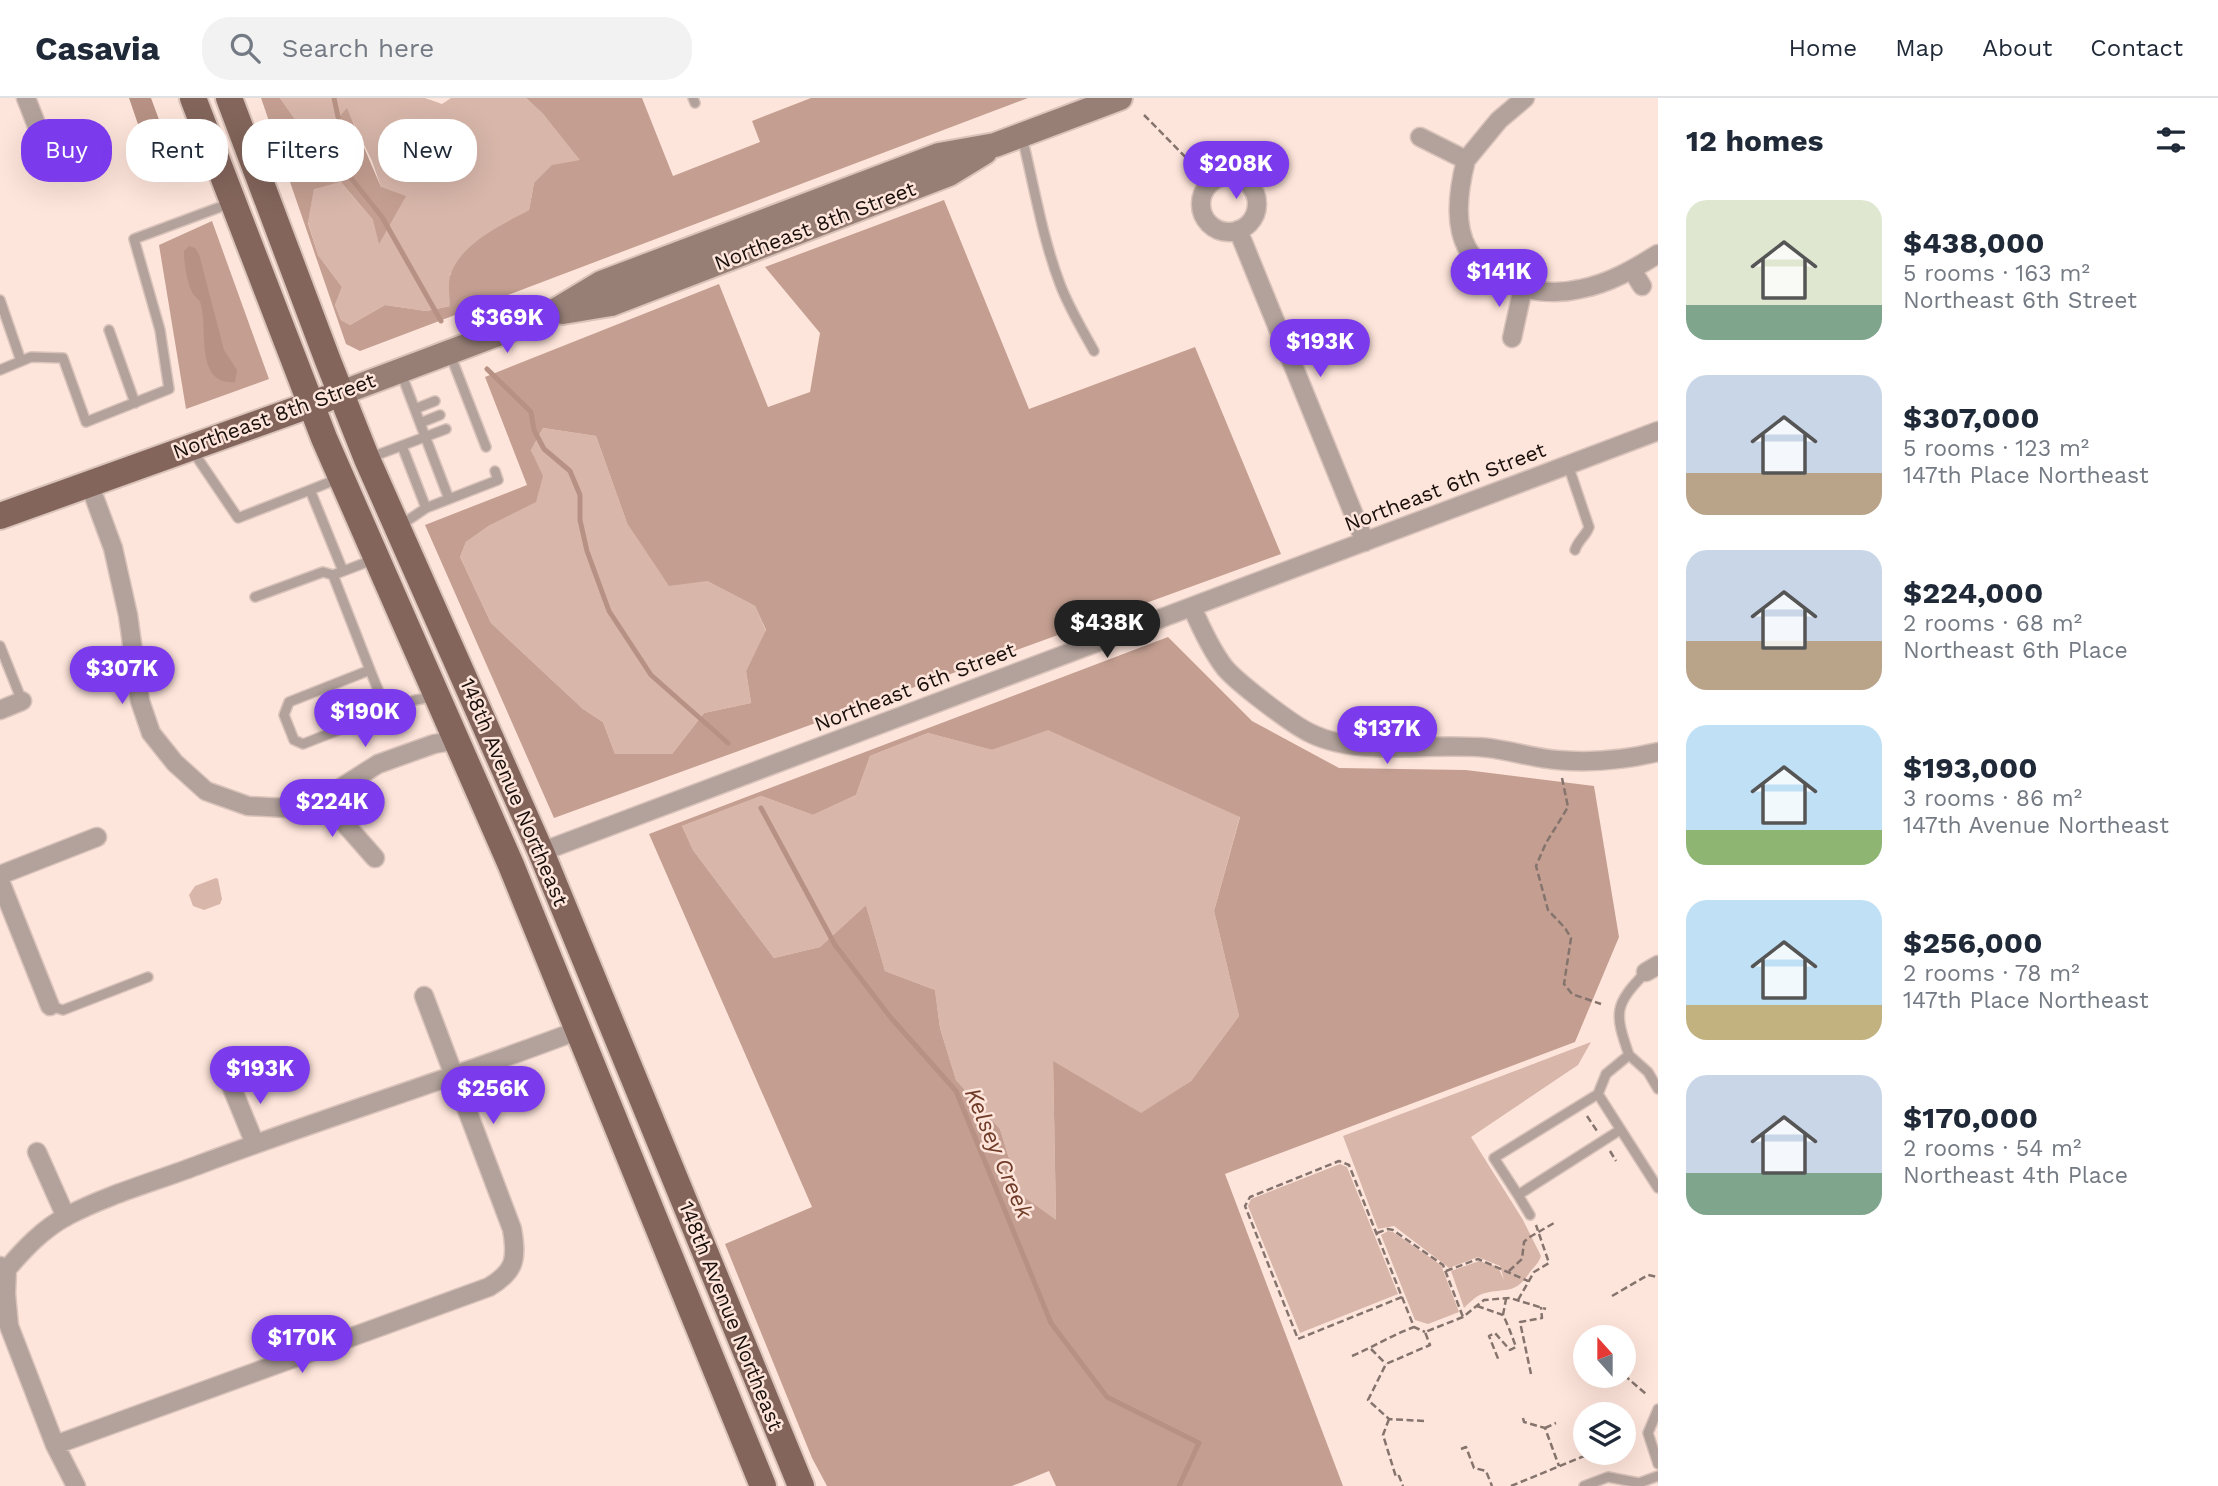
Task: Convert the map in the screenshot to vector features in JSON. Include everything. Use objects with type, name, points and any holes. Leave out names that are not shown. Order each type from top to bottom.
[{"type":"main road","name":"148th Avenue Northeast","points":[[193,98],[311,405],[458,740],[579,1030],[763,1486]]},
{"type":"main road","name":"148th Avenue Northeast","points":[[229,98],[367,459],[541,852],[801,1486]]},
{"type":"main road","name":"Northeast 8th Street","points":[[0,516],[311,405],[548,314],[611,304],[949,174],[995,145],[1120,98]]},
{"type":"main road","points":[[438,696],[455,693],[461,696],[494,748]]},
{"type":"street","points":[[26,98],[34,119]]},
{"type":"street","points":[[1525,98],[1499,120],[1466,160],[1457,208],[1461,237],[1474,260],[1489,274],[1523,288],[1552,293],[1582,289],[1632,271],[1658,254]]},
{"type":"street","points":[[1420,137],[1466,160]]},
{"type":"street","points":[[1238,230],[1365,542]]},
{"type":"street","points":[[1632,271],[1642,286]]},
{"type":"street","points":[[1512,338],[1523,288]]},
{"type":"street","name":"Northeast 6th Street","points":[[541,852],[1658,431]]},
{"type":"street","points":[[89,483],[113,548],[128,615],[140,701],[151,733],[175,763],[206,791],[248,806],[287,808],[328,794],[378,764],[434,744],[458,740]]},
{"type":"street","points":[[1192,607],[1203,634],[1226,669],[1251,691],[1309,732],[1337,742],[1370,747],[1488,748],[1556,760],[1585,761],[1634,758],[1658,752]]},
{"type":"street","points":[[0,710],[22,701]]},
{"type":"street","points":[[328,794],[338,816],[375,858]]},
{"type":"street","points":[[0,874],[97,837]]},
{"type":"street","points":[[0,881],[6,916],[50,1006]]},
{"type":"street","points":[[55,1445],[489,1287],[504,1278],[513,1262],[515,1248],[512,1229],[424,996]]},
{"type":"street","points":[[76,1486],[55,1445],[9,1326],[4,1268],[33,1239],[66,1217],[255,1144],[579,1030]]},
{"type":"street","points":[[230,1083],[255,1144]]},
{"type":"street","points":[[37,1152],[66,1217]]},
{"type":"lane","points":[[1022,135],[1059,283],[1094,351]]},
{"type":"lane","points":[[0,370],[31,357],[63,358],[86,422],[169,389],[160,330],[134,239],[234,202]]},
{"type":"lane","points":[[0,300],[21,361]]},
{"type":"lane","points":[[109,330],[135,402]]},
{"type":"lane","points":[[449,352],[486,447]]},
{"type":"lane","points":[[400,371],[449,499]]},
{"type":"lane","points":[[453,394],[464,390]]},
{"type":"lane","points":[[415,408],[435,401]]},
{"type":"lane","points":[[459,408],[469,404]]},
{"type":"lane","points":[[420,423],[440,415]]},
{"type":"lane","points":[[464,422],[474,418]]},
{"type":"lane","points":[[367,459],[446,429]]},
{"type":"lane","points":[[402,446],[426,508]]},
{"type":"lane","points":[[190,447],[238,518],[341,477]]},
{"type":"lane","points":[[1568,465],[1589,527],[1575,550]]},
{"type":"lane","points":[[396,527],[426,508],[498,480],[495,471]]},
{"type":"lane","points":[[310,490],[370,670],[387,712]]},
{"type":"lane","points":[[255,597],[323,572],[338,573],[376,558]]},
{"type":"lane","points":[[0,646],[22,701]]},
{"type":"lane","points":[[370,670],[289,702],[284,715],[294,740],[303,744],[415,701],[438,696]]},
{"type":"lane","points":[[1652,969],[1626,992],[1619,1008],[1621,1031],[1629,1055],[1648,1072],[1658,1089]]},
{"type":"lane","points":[[50,1006],[63,1010],[148,977]]},
{"type":"lane","points":[[1530,1215],[1494,1158],[1598,1094],[1606,1074],[1629,1055]]},
{"type":"lane","points":[[1598,1094],[1658,1188]]},
{"type":"lane","points":[[1518,1195],[1620,1130]]},
{"type":"lane","points":[[1658,1409],[1648,1433],[1658,1464]]},
{"type":"lane","points":[[1584,1486],[1608,1477],[1639,1483],[1658,1476]]},
{"type":"path","points":[[1144,115],[1203,175]]},
{"type":"path","points":[[1561,772],[1568,807],[1546,843],[1536,866],[1548,910],[1571,938],[1564,984],[1572,994],[1601,1004]]},
{"type":"path","points":[[1580,1105],[1616,1161]]},
{"type":"path","points":[[1402,1297],[1298,1339],[1245,1206],[1251,1197],[1339,1161],[1349,1165],[1377,1234],[1414,1327],[1424,1332],[1430,1345],[1386,1364],[1368,1401],[1388,1419],[1424,1421]]},
{"type":"path","points":[[1518,1300],[1534,1272],[1549,1263],[1540,1231],[1530,1215]]},
{"type":"path","points":[[1509,1271],[1522,1259],[1526,1240],[1554,1223]]},
{"type":"path","points":[[1377,1234],[1388,1229],[1393,1230],[1440,1262],[1463,1317]]},
{"type":"path","points":[[1446,1271],[1478,1259],[1528,1281]]},
{"type":"path","points":[[1612,1296],[1648,1275],[1658,1277]]},
{"type":"path","points":[[1499,1361],[1489,1336],[1495,1333],[1510,1350],[1516,1347],[1503,1315],[1506,1299]]},
{"type":"path","points":[[1424,1332],[1463,1317],[1484,1300],[1518,1300],[1546,1309]]},
{"type":"path","points":[[1477,1306],[1503,1315]]},
{"type":"path","points":[[1531,1374],[1520,1322],[1542,1318],[1541,1307]]},
{"type":"path","points":[[1352,1356],[1414,1327]]},
{"type":"path","points":[[1370,1348],[1386,1364]]},
{"type":"path","points":[[1636,1385],[1646,1394]]},
{"type":"path","points":[[1522,1418],[1524,1422],[1545,1428],[1556,1423]]},
{"type":"path","points":[[1388,1419],[1383,1435],[1396,1477],[1399,1476],[1403,1486]]},
{"type":"path","points":[[1545,1428],[1559,1466]]},
{"type":"path","points":[[1461,1449],[1466,1447],[1474,1468],[1486,1471],[1492,1486]]},
{"type":"path","points":[[1511,1486],[1573,1460]]},
{"type":"shaded area","points":[[129,98],[151,98],[159,119],[136,119]]},
{"type":"shaded area","points":[[261,98],[280,98],[295,119],[268,119]]},
{"type":"shaded area","points":[[280,98],[425,98],[442,104],[451,98],[526,98],[581,160],[534,183],[529,210],[491,232],[450,274],[450,306],[426,311],[385,305],[350,325],[341,320],[335,305],[342,287],[318,255],[308,222],[314,188],[341,182],[373,220],[381,187],[379,182],[477,182],[477,119],[378,119],[378,178],[364,144],[364,119],[352,119],[347,109],[338,119],[295,119]]},
{"type":"shaded area","points":[[526,98],[642,98],[673,176],[760,142],[752,121],[811,98],[1028,98],[360,351],[346,344],[290,182],[341,182],[314,189],[308,223],[318,255],[342,287],[335,305],[341,320],[350,325],[385,305],[426,311],[450,306],[450,277],[464,252],[496,228],[529,210],[534,183],[552,165],[580,160],[543,114]]},
{"type":"shaded area","points":[[347,108],[352,119],[338,119]]},
{"type":"shaded area","points":[[364,148],[381,187],[406,196],[379,244],[373,220],[341,182],[364,182]]},
{"type":"shaded area","points":[[944,200],[1029,409],[1195,347],[1281,554],[554,818],[425,525],[527,485],[485,377],[719,284],[768,407],[810,392],[820,333],[765,267]],"holes":[[[543,428],[596,436],[627,523],[669,586],[707,581],[755,606],[766,630],[746,671],[751,703],[704,713],[672,754],[615,754],[603,722],[583,709],[491,623],[460,557],[466,542],[490,525],[536,502],[543,476],[531,450]]]},
{"type":"shaded area","points":[[212,221],[269,379],[186,409],[159,245]]},
{"type":"shaded area","points":[[189,246],[195,248],[199,254],[224,350],[237,370],[235,382],[222,381],[213,374],[208,364],[202,312],[199,301],[191,290],[185,267],[184,251]]},
{"type":"shaded area","points":[[543,428],[596,436],[627,523],[707,581],[755,606],[766,631],[746,671],[751,703],[704,713],[672,754],[615,754],[603,722],[583,709],[491,623],[460,557],[466,542],[490,525],[542,476],[531,450]]},
{"type":"shaded area","points":[[1168,637],[1252,721],[1339,768],[1466,770],[1594,786],[1619,937],[1575,1042],[1225,1174],[1343,1486],[1056,1486],[1049,1471],[1012,1486],[827,1486],[812,1458],[725,1244],[812,1207],[649,834]],"holes":[[[1048,730],[1240,817],[1214,911],[1239,1016],[1191,1081],[1141,1113],[1053,1061],[1056,1220],[1020,1194],[1000,1129],[956,1080],[940,1028],[935,990],[885,971],[866,905],[820,947],[774,958],[693,850],[682,826],[761,796],[813,815],[856,795],[870,756],[928,733],[992,750]]]},
{"type":"shaded area","points":[[1048,729],[1240,816],[1214,911],[1239,1016],[1191,1081],[1141,1114],[1053,1062],[1056,1221],[1020,1194],[1000,1129],[956,1080],[940,1028],[935,990],[885,971],[866,905],[820,947],[774,958],[693,850],[682,826],[761,796],[813,815],[856,795],[870,756],[928,733],[992,750]]},
{"type":"shaded area","points":[[216,878],[222,899],[220,904],[204,910],[193,906],[189,895],[195,886]]},
{"type":"shaded area","points":[[1591,1042],[1578,1065],[1471,1137],[1523,1220],[1541,1256],[1523,1282],[1507,1290],[1482,1294],[1464,1308],[1451,1271],[1479,1261],[1498,1267],[1504,1280],[1500,1266],[1478,1257],[1449,1268],[1394,1226],[1378,1229],[1343,1136]]},
{"type":"shaded area","points":[[1340,1164],[1347,1167],[1398,1294],[1300,1333],[1248,1206],[1251,1199]]},
{"type":"shaded area","points":[[1388,1231],[1441,1265],[1459,1312],[1428,1324],[1415,1320],[1381,1235]]},
{"type":"waterway","name":"Kelsey Creek","points":[[334,98],[351,178],[382,217],[441,321]]},
{"type":"waterway","name":"Kelsey Creek","points":[[487,369],[531,412],[534,430],[544,449],[570,471],[580,495],[580,520],[587,551],[609,611],[651,675],[728,743]]},
{"type":"waterway","name":"Kelsey Creek","points":[[761,808],[835,945],[891,1018],[956,1091],[1051,1323],[1107,1397],[1199,1443],[1179,1486]]}]
